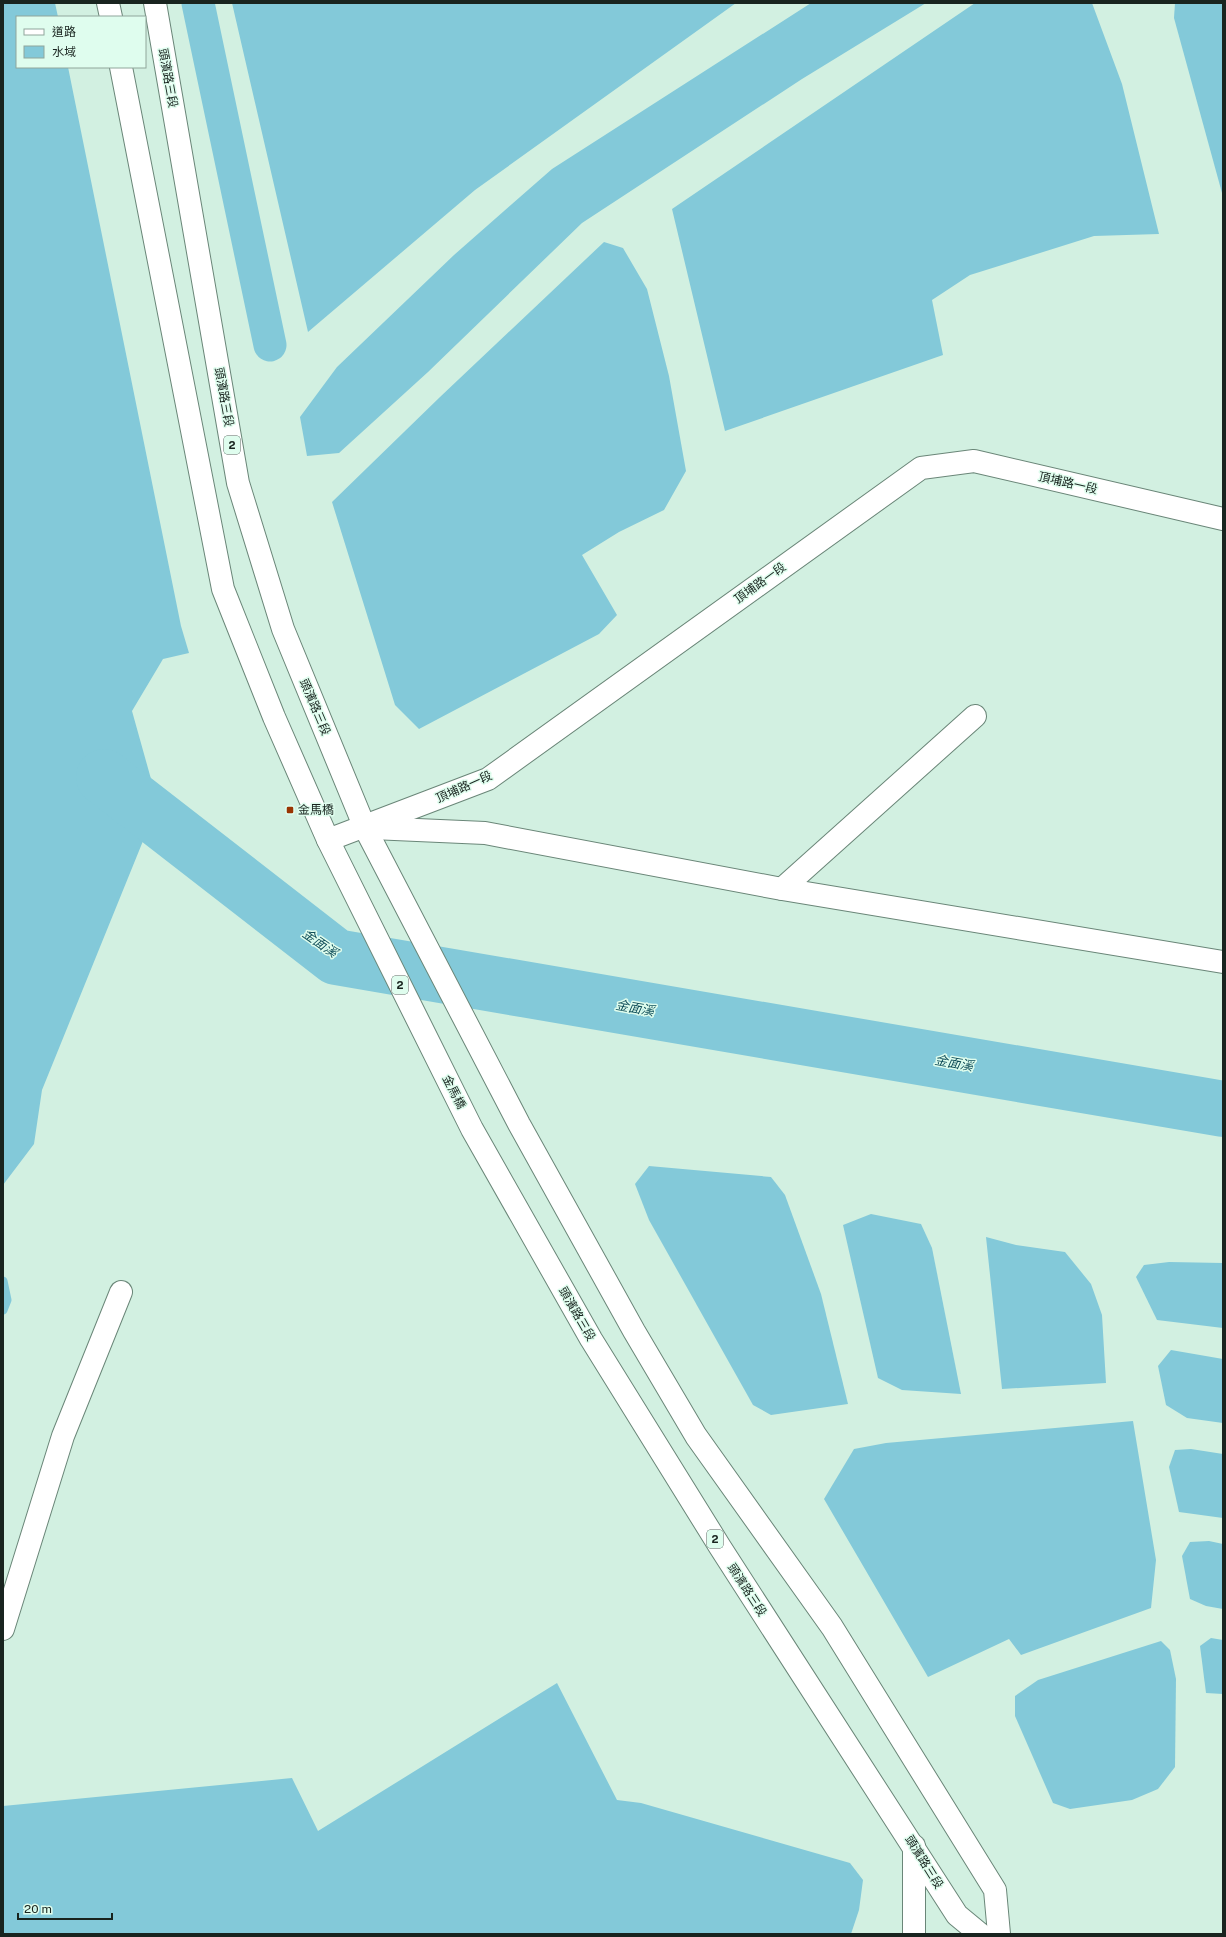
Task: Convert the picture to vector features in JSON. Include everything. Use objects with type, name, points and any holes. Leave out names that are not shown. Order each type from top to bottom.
[{"type":"main road","points":[[108,3],[111,16]]},
{"type":"main road","name":"頭濱路三段","points":[[154,3],[238,483],[283,630],[365,828],[519,1124],[607,1284],[696,1436],[832,1627],[995,1890],[999,1934]]},
{"type":"main road","name":"2","points":[[121,68],[223,588],[274,718],[328,840]]},
{"type":"main road","name":"頂埔路一段","points":[[328,840],[365,828],[488,779],[921,468],[974,461],[1223,520]]},
{"type":"main road","points":[[782,888],[975,716]]},
{"type":"main road","points":[[365,828],[485,833],[782,888],[1223,962]]},
{"type":"main road","name":"金馬橋","points":[[328,840],[472,1129]]},
{"type":"main road","name":"頭濱路三段","points":[[472,1129],[591,1339],[720,1547],[914,1846],[957,1915],[980,1934]]},
{"type":"main road","points":[[3,1629],[63,1436],[121,1292]]},
{"type":"main road","points":[[914,1846],[914,1934]]},
{"type":"water","points":[[3,3],[55,3],[58,16],[16,16],[16,68],[68,68],[181,626],[189,653],[163,659],[132,711],[158,804],[42,1090],[34,1144],[3,1185]]},
{"type":"water","points":[[232,3],[736,3],[475,190],[308,332]]},
{"type":"water","points":[[811,3],[926,3],[802,79],[582,223],[428,372],[339,453],[307,456],[300,417],[337,367],[454,255],[552,169]]},
{"type":"water","points":[[975,3],[1092,3],[1122,84],[1159,234],[1094,236],[970,275],[932,300],[943,355],[725,431],[672,209]]},
{"type":"water","points":[[1175,3],[1223,3],[1222,193],[1174,18]]},
{"type":"water","points":[[604,242],[623,248],[647,289],[669,376],[686,471],[664,510],[619,532],[582,555],[617,615],[599,634],[419,729],[395,705],[332,502],[440,397]]},
{"type":"water","points":[[649,1166],[771,1177],[785,1195],[821,1294],[848,1404],[771,1415],[753,1405],[649,1220],[635,1184]]},
{"type":"water","points":[[871,1214],[921,1224],[932,1248],[961,1394],[902,1390],[878,1378],[843,1225]]},
{"type":"water","points":[[986,1237],[1016,1245],[1065,1252],[1091,1284],[1102,1315],[1106,1383],[1002,1389]]},
{"type":"water","points":[[1169,1262],[1223,1263],[1223,1328],[1157,1320],[1136,1277],[1144,1265]]},
{"type":"water","points":[[1171,1350],[1223,1359],[1223,1423],[1187,1418],[1166,1405],[1158,1366]]},
{"type":"water","points":[[1133,1421],[1156,1560],[1151,1608],[1021,1655],[1009,1639],[928,1677],[824,1499],[854,1449],[886,1443]]},
{"type":"water","points":[[1191,1449],[1223,1454],[1223,1518],[1179,1512],[1169,1467],[1175,1450]]},
{"type":"water","points":[[1209,1541],[1223,1544],[1223,1609],[1206,1606],[1190,1599],[1182,1556],[1190,1542]]},
{"type":"water","points":[[1211,1638],[1223,1640],[1223,1694],[1206,1693],[1200,1646]]},
{"type":"water","points":[[1161,1641],[1170,1650],[1176,1679],[1175,1767],[1158,1789],[1132,1800],[1070,1809],[1053,1803],[1015,1716],[1015,1696],[1038,1680]]},
{"type":"water","points":[[557,1683],[617,1800],[641,1803],[850,1863],[863,1880],[859,1910],[851,1934],[3,1934],[3,1806],[292,1778],[318,1831]]},
{"type":"waterway","points":[[198,3],[270,345]]},
{"type":"waterway","name":"金面溪","points":[[104,777],[336,957],[1223,1109]]},
{"type":"waterway","points":[[3,1281],[7,1300],[3,1310]]},
{"type":"place","name":"金馬橋","points":[[290,810]]}]
